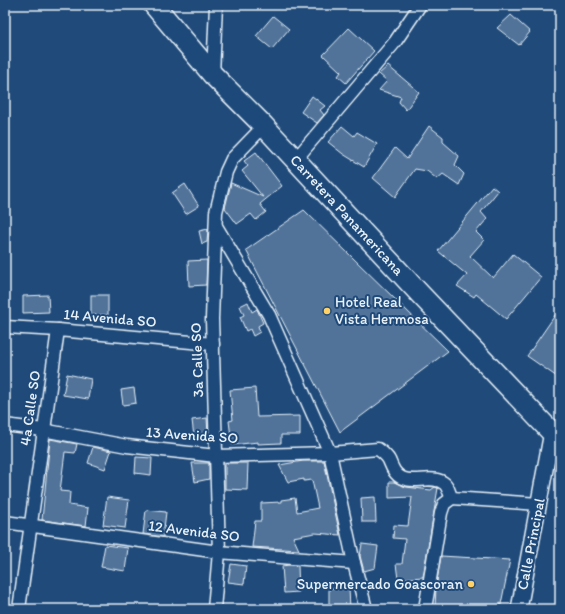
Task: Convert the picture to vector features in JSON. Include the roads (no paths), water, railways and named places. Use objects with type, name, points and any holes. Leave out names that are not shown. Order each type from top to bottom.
[{"type":"highway","name":"Carretera Panamericana","points":[[154,5],[213,75],[264,126],[420,294],[556,437]]},
{"type":"street","points":[[213,75],[216,5]]},
{"type":"street","points":[[296,160],[395,42],[420,5]]},
{"type":"street","name":"3a Calle SO","points":[[214,609],[219,552],[212,319],[216,212],[226,172],[232,159],[264,126]]},
{"type":"street","points":[[216,226],[269,315],[330,453],[366,609]]},
{"type":"street","name":"14 Avenida SO","points":[[5,327],[58,330],[213,344]]},
{"type":"street","name":"4a Calle SO","points":[[19,609],[58,330]]},
{"type":"street","name":"13 Avenida SO","points":[[5,425],[43,430],[127,446],[216,456],[330,453],[378,449],[389,459],[391,467],[397,475],[403,479],[439,481],[444,484],[452,498]]},
{"type":"street","name":"Calle Principal","points":[[519,609],[538,504],[556,437]]},
{"type":"street","points":[[425,609],[441,512],[444,504],[452,498],[538,504]]},
{"type":"street","name":"12 Avenida SO","points":[[5,522],[30,524],[219,552],[354,562]]},
{"type":"place","name":"Hotel Real Vista Hermosa","points":[[327,311]]},
{"type":"place","name":"Supermercado Goascoran","points":[[471,584]]}]
